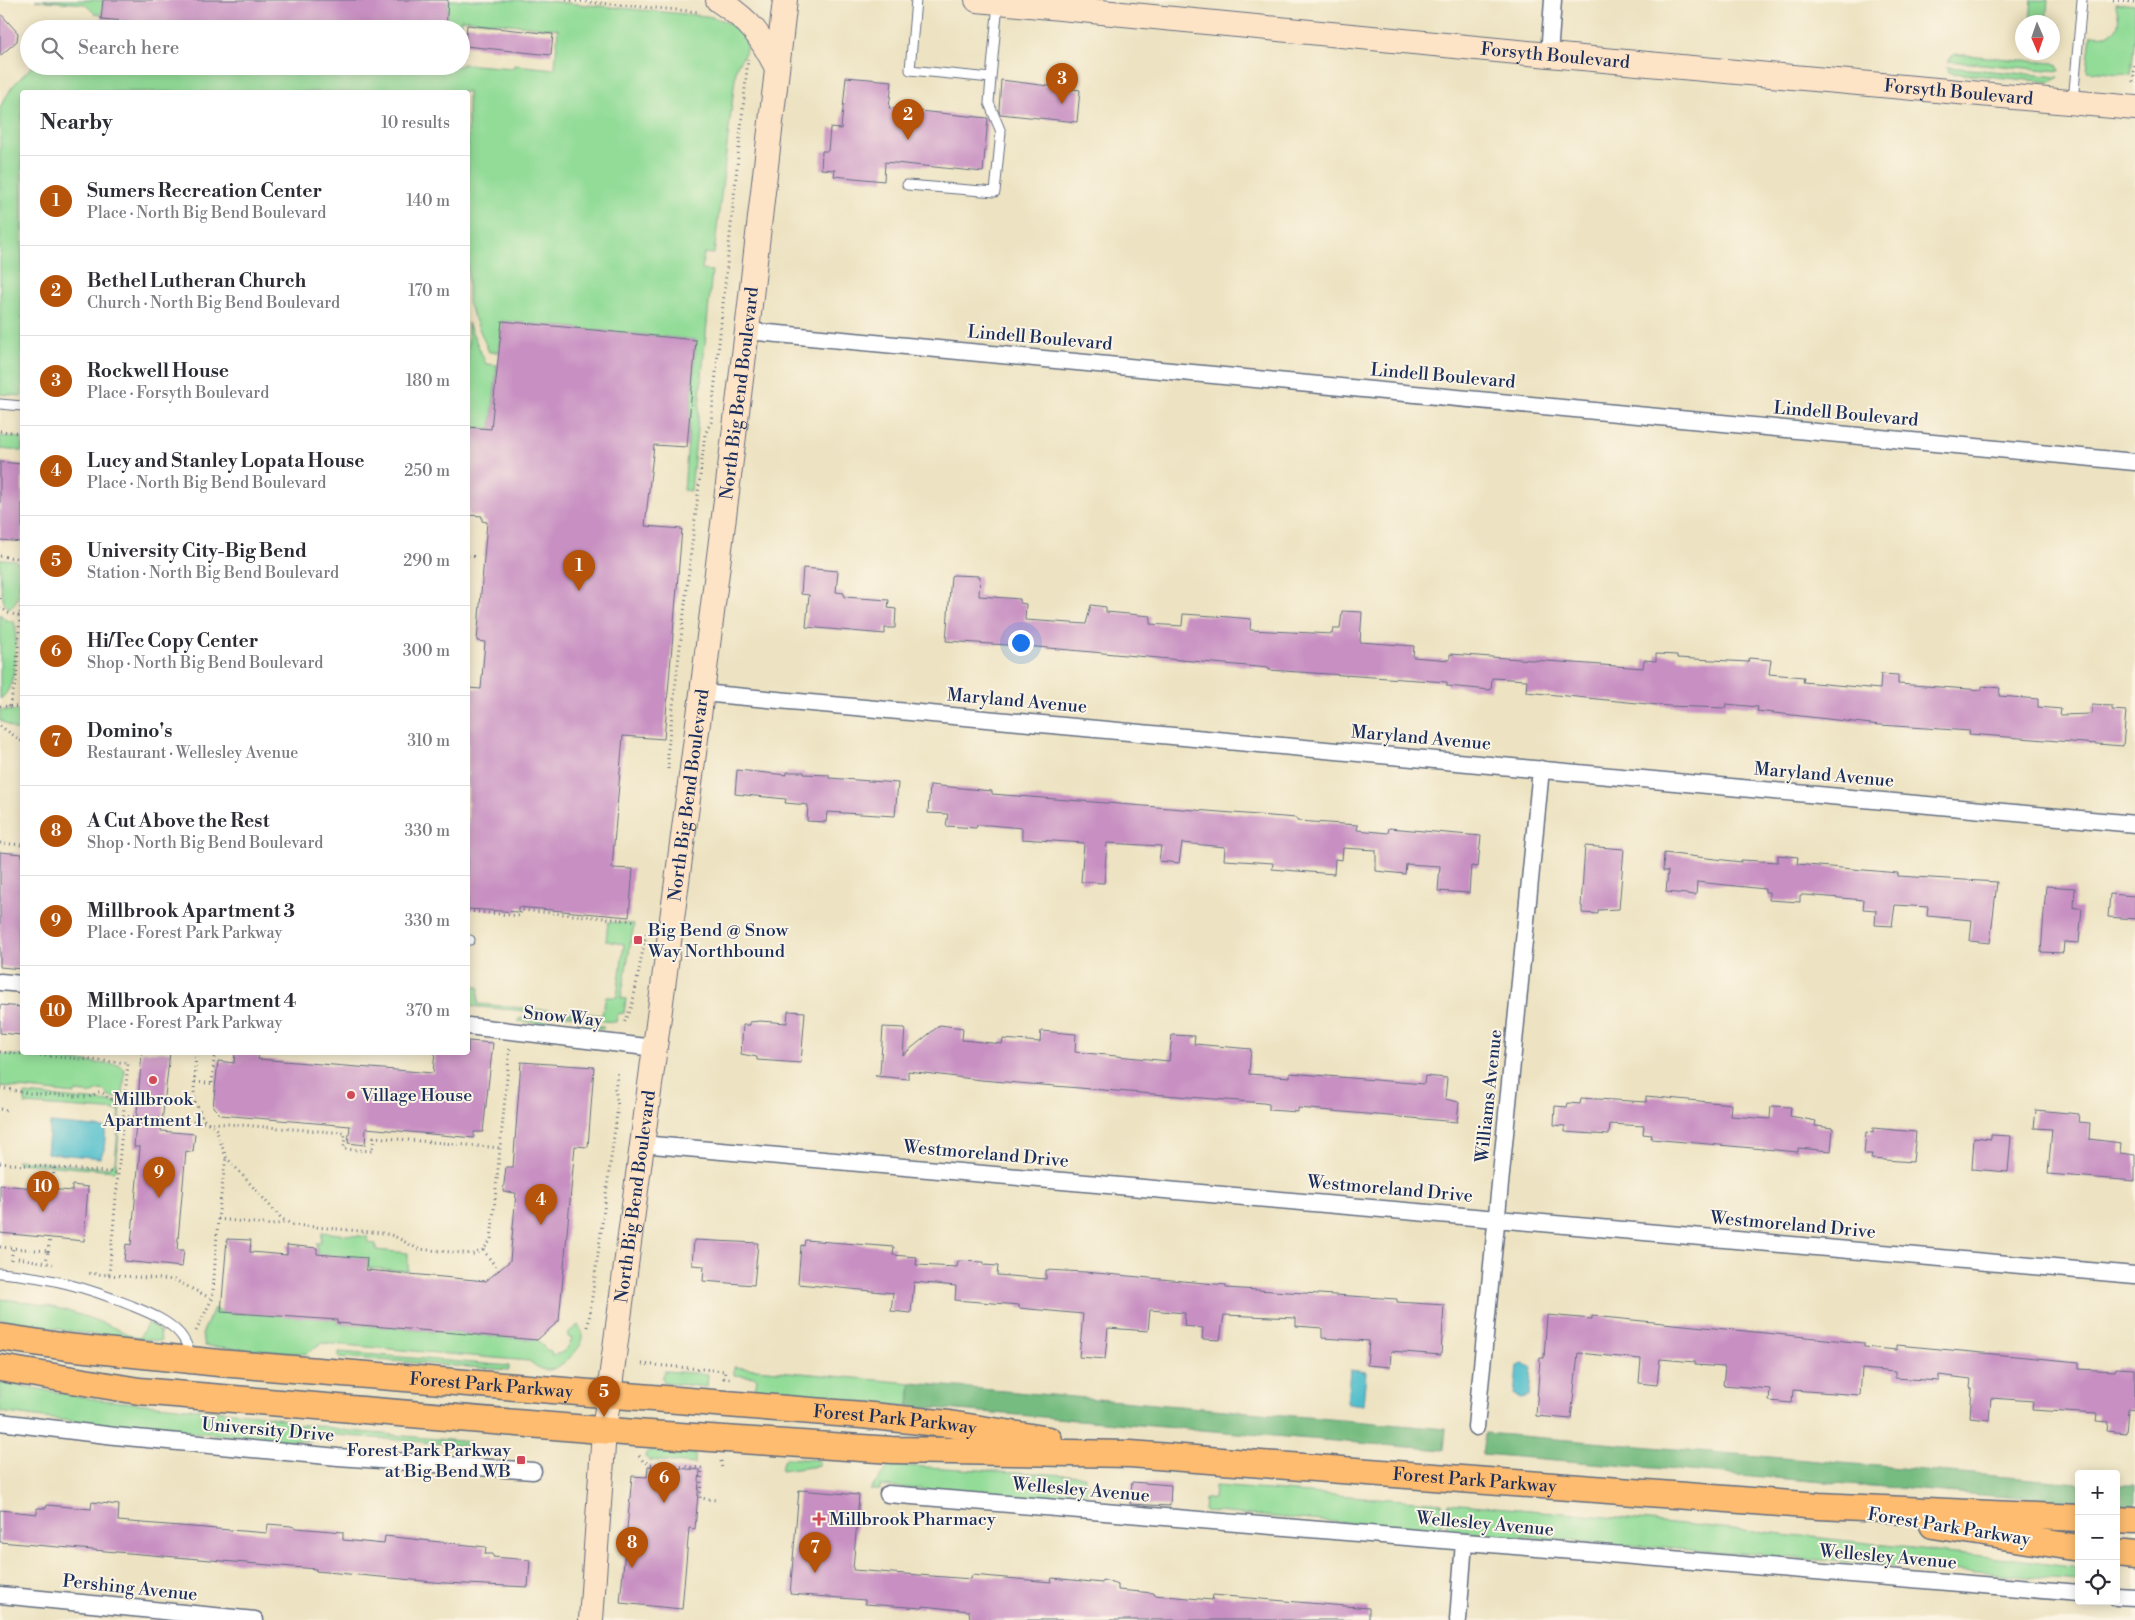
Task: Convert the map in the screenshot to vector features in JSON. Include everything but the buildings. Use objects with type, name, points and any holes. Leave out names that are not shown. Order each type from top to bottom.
[{"type":"main road","name":"North Big Bend Boulevard","points":[[591,1620],[608,1396],[702,693],[747,331],[785,0]]},
{"type":"main road","name":"Forsyth Boulevard","points":[[988,1],[1549,55],[2135,108]]},
{"type":"main road","points":[[710,6],[751,24],[765,44],[777,68]]},
{"type":"main road","name":"Forest Park Parkway","points":[[0,1337],[66,1347],[191,1354],[608,1396],[862,1415],[939,1423],[1130,1454]]},
{"type":"main road","name":"Forest Park Parkway","points":[[0,1368],[139,1391],[604,1430],[892,1450],[1130,1454],[1819,1506],[2075,1518]]},
{"type":"main road","name":"Forest Park Parkway","points":[[1819,1506],[2075,1547]]},
{"type":"main road","points":[[2120,1520],[2135,1521]]},
{"type":"main road","points":[[2120,1554],[2135,1556]]},
{"type":"street","points":[[1549,55],[1553,0]]},
{"type":"street","name":"Lindell Boulevard","points":[[747,331],[2135,462]]},
{"type":"street","name":"Maryland Avenue","points":[[702,693],[2135,824]]},
{"type":"street","name":"Williams Avenue","points":[[1476,1427],[1541,769]]},
{"type":"street","points":[[0,982],[20,984]]},
{"type":"street","name":"Snow Way","points":[[470,1026],[654,1048]]},
{"type":"street","name":"Westmoreland Drive","points":[[641,1144],[2135,1275]]},
{"type":"street","name":"University Drive","points":[[0,1422],[124,1437],[319,1455],[533,1471]]},
{"type":"street","name":"Wellesley Avenue","points":[[888,1494],[2075,1593]]},
{"type":"street","points":[[1458,1620],[1464,1542]]},
{"type":"street","name":"Pershing Avenue","points":[[0,1595],[255,1620]]},
{"type":"street","points":[[2120,1596],[2135,1597]]},
{"type":"lane","points":[[916,0],[910,70],[991,78]]},
{"type":"lane","points":[[2073,102],[2082,0]]},
{"type":"lane","points":[[907,185],[995,192],[1001,132],[989,103],[991,78],[988,1]]},
{"type":"lane","points":[[0,404],[20,406]]},
{"type":"lane","points":[[0,1273],[54,1280],[83,1287],[144,1310],[168,1324],[180,1334],[191,1354]]},
{"type":"path","points":[[566,0],[710,6]]},
{"type":"path","points":[[2113,0],[2135,2]]},
{"type":"path","points":[[668,749],[704,434],[711,422],[727,252],[747,77],[746,65],[749,56]]},
{"type":"path","points":[[2133,82],[2135,65]]},
{"type":"path","points":[[0,431],[20,433]]},
{"type":"path","points":[[0,556],[20,559]]},
{"type":"path","points":[[470,556],[477,556]]},
{"type":"path","points":[[0,607],[8,614],[20,616],[16,681],[9,706]]},
{"type":"path","points":[[0,706],[20,708]]},
{"type":"path","points":[[0,726],[20,740]]},
{"type":"path","points":[[0,843],[20,845]]},
{"type":"path","points":[[470,911],[520,916],[521,910],[636,921]]},
{"type":"path","points":[[535,912],[535,917]]},
{"type":"path","points":[[625,1022],[633,1000]]},
{"type":"path","points":[[196,1055],[195,1102],[206,1121],[216,1129],[226,1157],[282,1219],[293,1224],[383,1233],[394,1236],[418,1250],[473,1254],[483,1250],[491,1240],[510,1047]]},
{"type":"path","points":[[0,1052],[20,1054]]},
{"type":"path","points":[[35,1055],[128,1063],[109,1275]]},
{"type":"path","points":[[195,1082],[213,1084],[214,1058],[216,1055]]},
{"type":"path","points":[[588,1327],[618,1106],[615,1089],[618,1071]]},
{"type":"path","points":[[0,1088],[28,1093],[89,1097],[100,1092],[109,1099],[124,1100]]},
{"type":"path","points":[[0,1109],[7,1110]]},
{"type":"path","points":[[123,1116],[345,1133],[344,1149],[372,1151],[374,1137],[501,1148]]},
{"type":"path","points":[[191,1354],[212,1299],[218,1219],[226,1157]]},
{"type":"path","points":[[0,1163],[119,1173]]},
{"type":"path","points":[[53,1189],[54,1168]]},
{"type":"path","points":[[218,1219],[272,1225],[287,1222]]},
{"type":"path","points":[[46,1262],[50,1238]]},
{"type":"path","points":[[0,1247],[48,1252]]},
{"type":"path","points":[[483,1250],[499,1270]]},
{"type":"path","points":[[2,1256],[46,1262],[60,1266]]},
{"type":"path","points":[[83,1272],[175,1280],[212,1299]]},
{"type":"path","points":[[642,1364],[725,1371],[724,1378],[731,1379]]},
{"type":"path","points":[[636,1452],[643,1461],[650,1464],[702,1468],[700,1498],[716,1500]]},
{"type":"green space","points":[[35,0],[103,0],[102,15],[95,14],[85,4]]},
{"type":"green space","points":[[448,0],[535,0],[706,16],[726,22],[744,36],[746,49],[736,70],[714,254],[704,253],[702,270],[712,271],[691,491],[684,490],[696,340],[502,321],[498,352],[489,352],[470,308],[470,90],[20,90],[20,396],[0,394],[0,107],[12,87],[23,75],[470,75],[470,65],[513,68],[514,65],[555,69],[558,29],[461,19],[447,20]]},
{"type":"green space","points":[[2032,0],[2048,0],[2047,15],[2031,15]]},
{"type":"green space","points":[[2115,3],[2135,5],[2135,35],[2131,75],[2087,71],[2091,35],[2107,34],[2116,29],[2118,18]]},
{"type":"green space","points":[[1954,54],[2053,63],[2057,65],[2059,71],[1948,61]]},
{"type":"green space","points":[[1947,67],[2059,77],[2050,82],[1953,73],[1949,72]]},
{"type":"green space","points":[[470,328],[486,364],[497,365],[491,429],[470,427]]},
{"type":"green space","points":[[0,436],[20,438],[20,451],[0,449]]},
{"type":"green space","points":[[0,559],[15,560],[20,566],[20,582],[18,597],[12,607],[7,607],[5,603],[1,584]]},
{"type":"green space","points":[[0,614],[6,620],[14,622],[16,628],[13,677],[6,694],[0,699]]},
{"type":"green space","points":[[0,710],[20,711],[20,733],[0,720]]},
{"type":"green space","points":[[608,922],[634,924],[621,998],[626,999],[624,1013],[618,1014],[616,1022],[590,1020],[591,1017],[470,1006],[470,985],[479,987],[478,1004],[602,1015],[606,997],[617,997],[624,944],[606,941]]},
{"type":"green space","points":[[520,1018],[603,1026],[603,1029],[517,1021]]},
{"type":"green space","points":[[0,1054],[119,1065],[125,1070],[123,1095],[119,1098],[109,1097],[105,1091],[99,1090],[89,1095],[87,1093],[76,1092],[75,1094],[0,1086]]},
{"type":"green space","points":[[25,1094],[121,1103],[116,1169],[114,1171],[17,1163],[17,1160],[108,1168],[115,1162],[120,1111],[25,1104]]},
{"type":"green space","points":[[322,1232],[368,1237],[368,1243],[376,1244],[376,1250],[408,1253],[408,1271],[367,1268],[368,1259],[343,1256],[337,1323],[537,1340],[547,1350],[551,1351],[552,1355],[562,1352],[567,1348],[572,1338],[568,1337],[568,1333],[578,1325],[583,1336],[582,1341],[570,1358],[557,1367],[547,1370],[539,1368],[529,1361],[321,1343],[306,1354],[205,1346],[202,1334],[214,1308],[221,1312],[245,1314],[246,1303],[317,1256],[317,1243],[321,1243]]},
{"type":"green space","points":[[0,1299],[53,1307],[87,1317],[136,1338],[139,1338],[148,1323],[160,1331],[161,1341],[87,1334],[0,1319]]},
{"type":"green space","points":[[339,1352],[509,1366],[509,1370],[339,1357]]},
{"type":"green space","points":[[734,1367],[911,1383],[909,1406],[754,1395],[757,1379],[755,1377],[734,1375]]},
{"type":"green space","points":[[664,1371],[708,1374],[707,1387],[664,1383],[662,1377]]},
{"type":"green space","points":[[0,1382],[100,1400],[256,1414],[291,1421],[298,1425],[316,1425],[348,1431],[471,1442],[471,1446],[313,1433],[312,1441],[282,1440],[35,1417],[0,1412]]},
{"type":"green space","points":[[911,1383],[1446,1429],[1444,1450],[909,1406]]},
{"type":"green space","points":[[1485,1433],[2075,1483],[2075,1503],[1482,1454]]},
{"type":"green space","points":[[650,1450],[695,1454],[695,1464],[649,1460],[645,1457],[646,1453]]},
{"type":"green space","points":[[787,1458],[818,1460],[819,1466],[781,1471],[783,1461]]},
{"type":"green space","points":[[890,1465],[1085,1476],[1085,1482],[1088,1483],[1086,1502],[880,1486],[880,1490],[870,1490]]},
{"type":"green space","points":[[2120,1485],[2135,1485],[2135,1505],[2120,1505]]},
{"type":"green space","points":[[1215,1486],[1443,1503],[1441,1528],[1440,1531],[1204,1511],[1205,1499],[1214,1499]]},
{"type":"green space","points":[[1449,1503],[1764,1532],[2000,1558],[2075,1567],[2075,1580],[1446,1531]]},
{"type":"water","points":[[50,1123],[106,1128],[104,1150],[100,1158],[47,1153]]},
{"type":"water","points":[[1523,1364],[1532,1367],[1529,1396],[1521,1398],[1514,1395],[1517,1366]]},
{"type":"water","points":[[1350,1370],[1366,1372],[1363,1405],[1347,1403]]},
{"type":"place","name":"Rockwell House","points":[[1062,104]]},
{"type":"place","name":"Bethel Lutheran Church","points":[[908,140]]},
{"type":"place","name":"Sumers Recreation Center","points":[[579,591]]},
{"type":"place","name":"Big Bend @ Snow Way Northbound","points":[[638,940]]},
{"type":"place","name":"Millbrook Apartment 1","points":[[153,1080]]},
{"type":"place","name":"Village House","points":[[351,1095]]},
{"type":"place","name":"Millbrook Apartment 3","points":[[159,1198]]},
{"type":"place","name":"Millbrook Apartment 4","points":[[43,1212]]},
{"type":"place","name":"Lucy and Stanley Lopata House","points":[[541,1225]]},
{"type":"place","name":"University City-Big Bend","points":[[604,1417]]},
{"type":"place","name":"Forest Park Parkway at Big Bend WB","points":[[521,1460]]},
{"type":"place","name":"Hi/Tec Copy Center","points":[[664,1503]]},
{"type":"place","name":"Millbrook Pharmacy","points":[[819,1519]]},
{"type":"place","name":"A Cut Above the Rest","points":[[632,1568]]},
{"type":"place","name":"Domino's","points":[[815,1573]]}]
